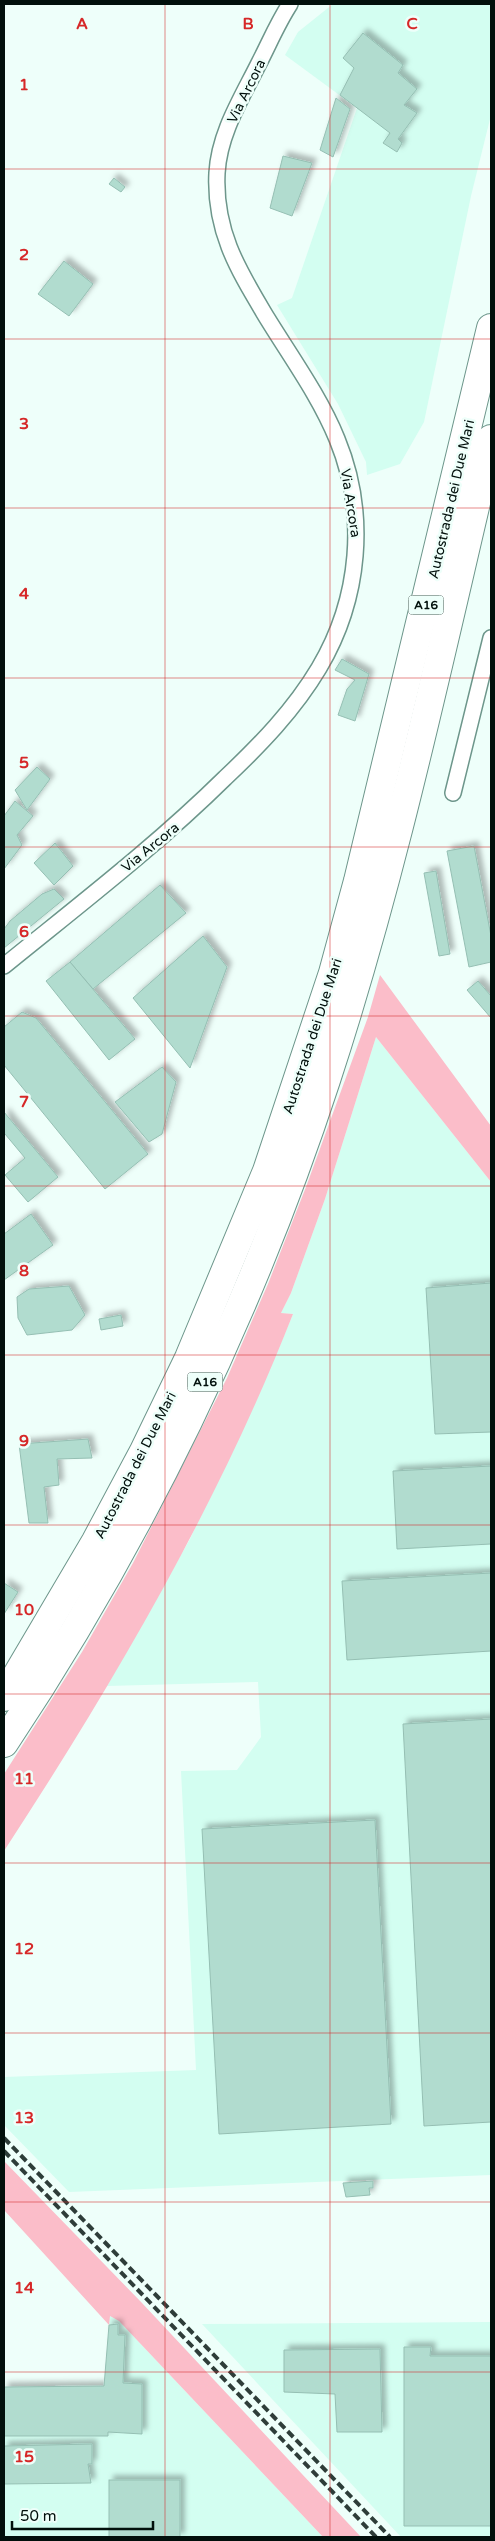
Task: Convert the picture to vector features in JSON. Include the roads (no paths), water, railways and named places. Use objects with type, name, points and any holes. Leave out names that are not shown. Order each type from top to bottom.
[{"type":"highway","name":"Autostrada dei Due Mari","points":[[4,1697],[96,1541],[144,1451],[189,1358],[267,1171],[333,973],[358,881],[491,328]]},
{"type":"highway","name":"Autostrada dei Due Mari","points":[[4,1743],[66,1644],[118,1555],[212,1370],[253,1276],[290,1179],[325,1083],[378,904],[491,439]]},
{"type":"street","name":"Via Arcora","points":[[4,966],[181,821],[248,756],[290,711],[320,666],[339,625],[351,587],[358,539],[350,482],[337,438],[234,262],[219,218],[217,172],[230,118],[278,22],[290,4]]},
{"type":"street","points":[[453,793],[491,638]]},
{"type":"railway","points":[[4,2138],[390,2537]]},
{"type":"railway","points":[[4,2151],[376,2537]]}]
